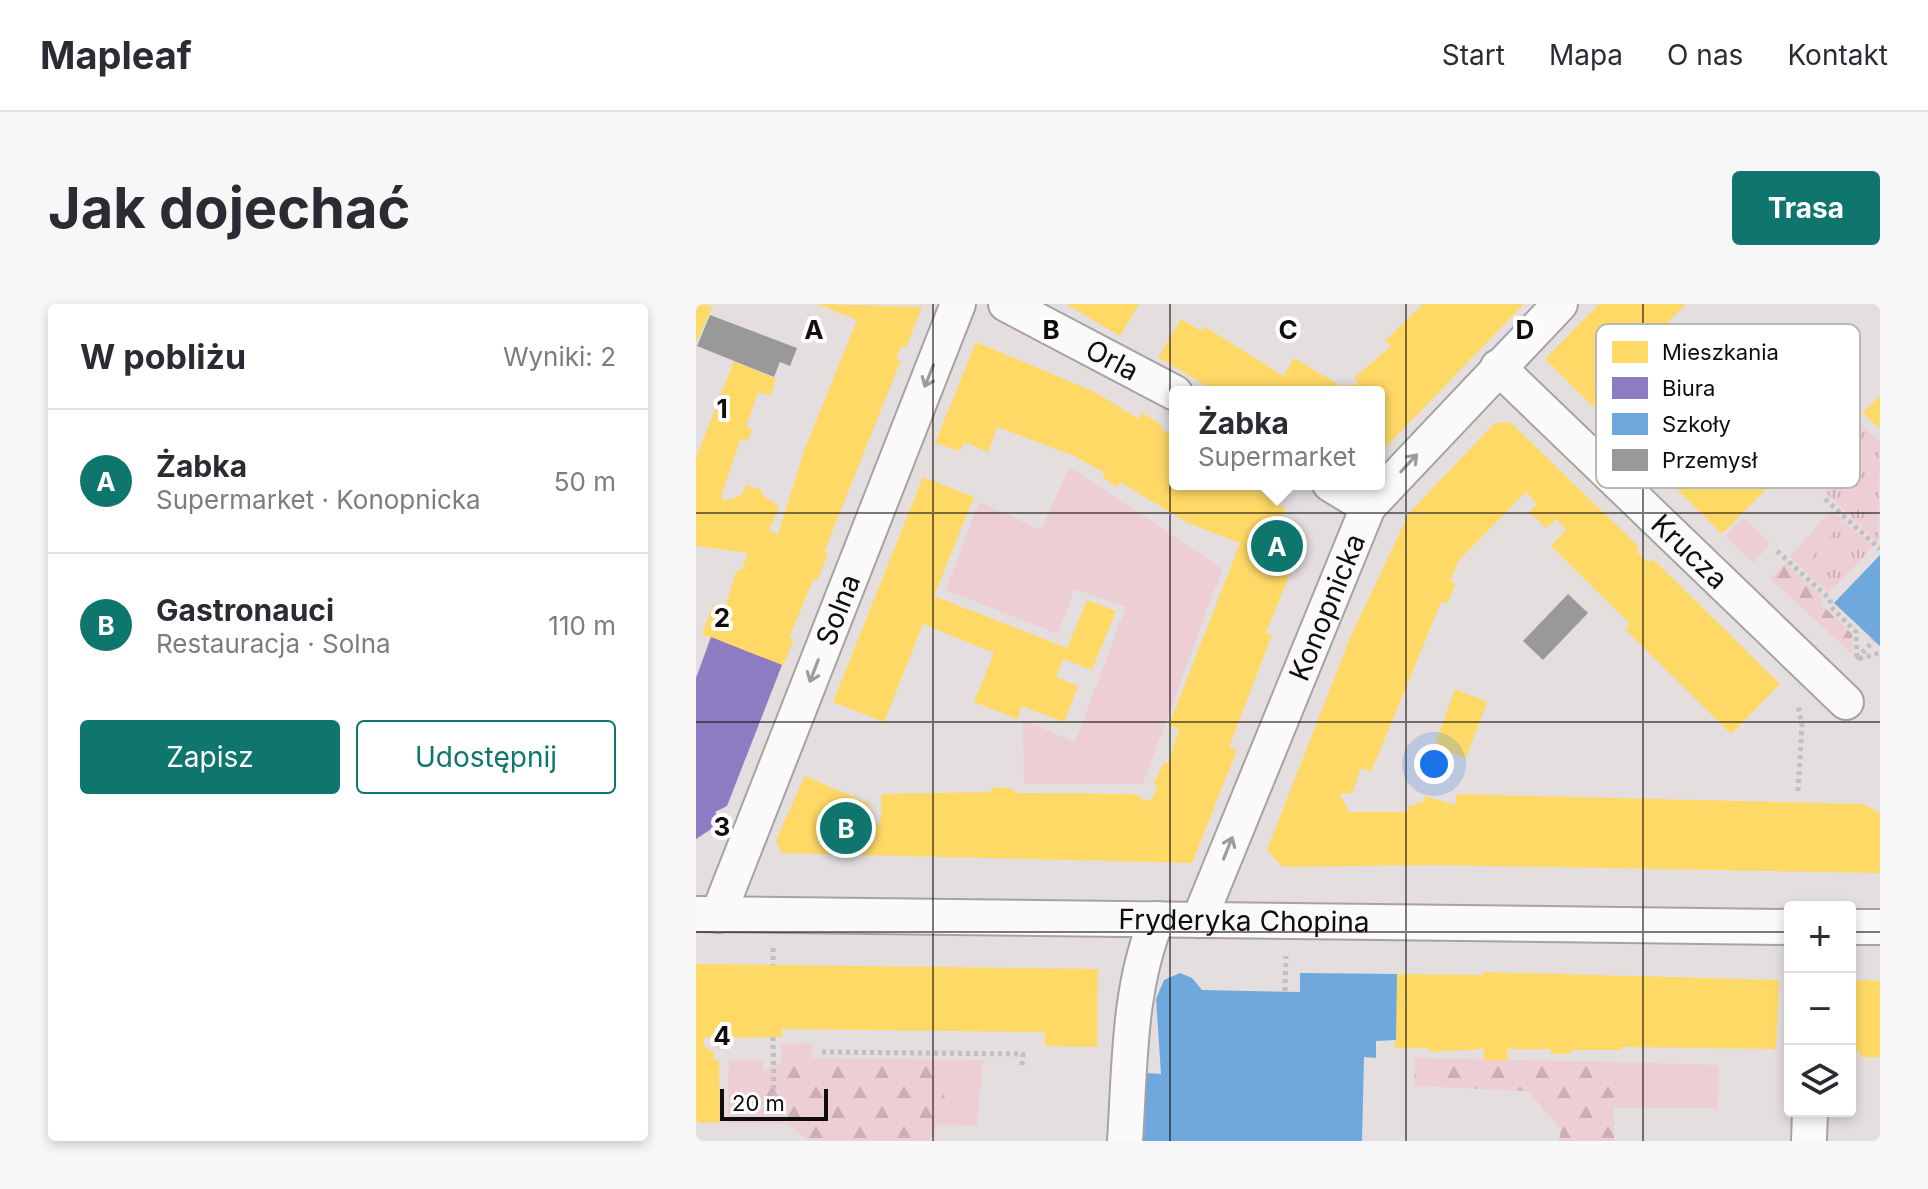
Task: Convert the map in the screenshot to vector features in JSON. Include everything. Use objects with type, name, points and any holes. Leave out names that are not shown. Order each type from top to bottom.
[{"type":"street","name":"Solna","points":[[707,914],[958,304]]},
{"type":"street","name":"Orla","points":[[1006,304],[1169,390]]},
{"type":"street","name":"Konopnicka","points":[[1385,489],[1560,304]]},
{"type":"street","name":"Krucza","points":[[1498,367],[1596,461]]},
{"type":"street","name":"Krucza","points":[[1624,488],[1846,702]]},
{"type":"street","points":[[1340,490],[1368,507]]},
{"type":"street","name":"Konopnicka","points":[[1199,920],[1368,507],[1384,490]]},
{"type":"street","name":"Fryderyka Chopina","points":[[707,914],[1784,927]]},
{"type":"street","points":[[1125,1141],[1132,1025],[1144,950],[1157,919]]},
{"type":"street","points":[[1856,927],[1880,927]]},
{"type":"street","points":[[1809,1141],[1810,1117]]},
{"type":"path","points":[[1825,499],[1880,549]]},
{"type":"path","points":[[1777,551],[1830,599],[1831,607],[1856,632],[1857,659]]},
{"type":"path","points":[[1848,668],[1874,640]]},
{"type":"path","points":[[1857,659],[1880,653]]},
{"type":"path","points":[[1797,697],[1802,726],[1798,791]]},
{"type":"path","points":[[1285,991],[1286,951]]},
{"type":"path","points":[[773,1037],[774,1101]]},
{"type":"path","points":[[822,1052],[1023,1054],[1022,1065]]},
{"type":"green space","points":[[1860,423],[1880,441],[1878,543],[1826,493],[1826,488],[1860,488]]},
{"type":"green space","points":[[1069,467],[1222,569],[1143,784],[1024,784],[1023,720],[1075,742],[1126,607],[1074,589],[1058,634],[946,590],[979,502],[1041,530]]},
{"type":"green space","points":[[1831,510],[1844,521],[1802,568],[1790,557]]},
{"type":"green space","points":[[1743,518],[1770,543],[1754,563],[1725,536]]},
{"type":"green space","points":[[1844,521],[1873,547],[1829,593],[1802,568]]},
{"type":"green space","points":[[1785,563],[1823,597],[1822,605],[1852,634],[1852,654],[1771,579]]},
{"type":"green space","points":[[813,1043],[812,1058],[983,1060],[977,1125],[727,1123],[729,1060],[763,1061],[764,1104],[784,1103],[781,1044]]},
{"type":"green space","points":[[1414,1058],[1614,1062],[1614,1141],[1559,1141],[1561,1129],[1528,1091],[1415,1086]]},
{"type":"green space","points":[[791,1059],[931,1065],[948,1105],[929,1141],[808,1140],[750,1096],[760,1072]]},
{"type":"green space","points":[[1614,1062],[1719,1065],[1718,1108],[1614,1108]]},
{"type":"building: Mieszkania","points":[[696,304],[713,306],[696,343]]},
{"type":"building: Mieszkania","points":[[817,304],[922,307],[906,348],[901,346],[896,359],[901,360],[824,552],[828,554],[817,581],[813,580],[789,638],[794,639],[783,666],[702,634],[713,605],[725,609],[736,571],[741,571],[748,553],[696,546],[696,458],[734,361],[776,379],[770,396],[758,392],[746,426],[752,429],[748,441],[741,438],[722,493],[723,500],[729,500],[740,496],[747,485],[761,490],[763,496],[779,506],[769,531],[778,534],[804,451],[857,320]]},
{"type":"building: Mieszkania","points":[[1066,304],[1139,304],[1120,336]]},
{"type":"building: Mieszkania","points":[[1423,304],[1524,304],[1385,448],[1385,386],[1341,386],[1359,384],[1354,378],[1391,346],[1385,341]]},
{"type":"building: Mieszkania","points":[[1599,304],[1686,304],[1666,324],[1596,324],[1596,409],[1545,359]]},
{"type":"building: Mieszkania","points":[[1181,319],[1201,331],[1204,326],[1283,376],[1294,358],[1341,386],[1207,386],[1158,357]]},
{"type":"building: Mieszkania","points":[[976,342],[1095,392],[1139,419],[1141,412],[1162,425],[1161,429],[1169,434],[1169,490],[1258,490],[1285,508],[1274,536],[1301,547],[1266,633],[1272,635],[1229,747],[1237,750],[1192,863],[781,853],[776,840],[805,776],[870,804],[866,819],[880,825],[882,794],[992,792],[991,787],[1013,789],[1015,793],[1134,794],[1146,801],[1152,799],[1158,786],[1154,784],[1164,762],[1168,763],[1179,729],[1169,725],[1240,543],[1188,523],[1120,482],[1117,487],[1102,477],[1105,473],[1072,455],[997,427],[988,452],[964,442],[960,451],[935,443]]},
{"type":"building: Mieszkania","points":[[1880,395],[1880,429],[1863,413]]},
{"type":"building: Mieszkania","points":[[1510,422],[1639,547],[1636,550],[1649,563],[1653,559],[1780,684],[1731,734],[1625,629],[1630,624],[1551,546],[1566,530],[1556,519],[1546,528],[1529,512],[1537,504],[1526,492],[1459,560],[1450,581],[1456,584],[1447,604],[1442,601],[1439,607],[1371,772],[1361,768],[1352,793],[1340,794],[1349,812],[1407,812],[1408,807],[1424,801],[1425,796],[1455,805],[1457,794],[1863,804],[1880,813],[1880,873],[1434,865],[1283,867],[1267,850],[1350,638],[1409,513],[1495,423]]},
{"type":"building: Mieszkania","points":[[923,477],[974,497],[934,596],[1067,648],[1087,600],[1116,611],[1092,670],[1063,659],[1056,677],[1078,686],[1064,722],[1022,706],[1017,719],[974,702],[994,653],[923,624],[884,722],[833,702]]},
{"type":"building: Mieszkania","points":[[1675,488],[1767,488],[1722,534]]},
{"type":"building: Mieszkania","points":[[1455,689],[1487,702],[1466,758],[1434,747]]},
{"type":"building: Mieszkania","points":[[696,964],[1098,969],[1097,1047],[1045,1046],[1045,1032],[782,1029],[782,1037],[704,1038],[704,1046],[714,1053],[713,1060],[719,1060],[720,1122],[702,1123],[696,1121]]},
{"type":"building: Mieszkania","points":[[1483,972],[1779,980],[1776,1049],[1622,1047],[1621,1050],[1571,1050],[1571,1054],[1551,1054],[1551,1049],[1507,1049],[1508,1061],[1484,1060],[1484,1049],[1429,1052],[1429,1048],[1395,1048],[1397,974],[1483,975]]},
{"type":"building: Mieszkania","points":[[1856,980],[1880,981],[1880,1057],[1860,1057],[1860,1051],[1856,1051]]},
{"type":"building: Biura","points":[[711,637],[782,665],[727,806],[715,812],[722,822],[696,839],[696,678]]},
{"type":"building: Szkoły","points":[[1880,555],[1880,646],[1834,603]]},
{"type":"building: Szkoły","points":[[1180,973],[1192,978],[1202,990],[1300,992],[1300,973],[1397,974],[1396,1040],[1376,1041],[1376,1058],[1364,1057],[1362,1141],[1144,1141],[1145,1073],[1161,1074],[1156,999],[1164,980]]},
{"type":"building: Przemysł","points":[[710,315],[797,348],[790,366],[780,362],[774,377],[697,346]]},
{"type":"building: Przemysł","points":[[1568,594],[1588,613],[1543,660],[1523,641]]},
{"type":"place","name":"Żabka","points":[[1277,546]]},
{"type":"place","name":"Gastronauci","points":[[846,828]]}]
